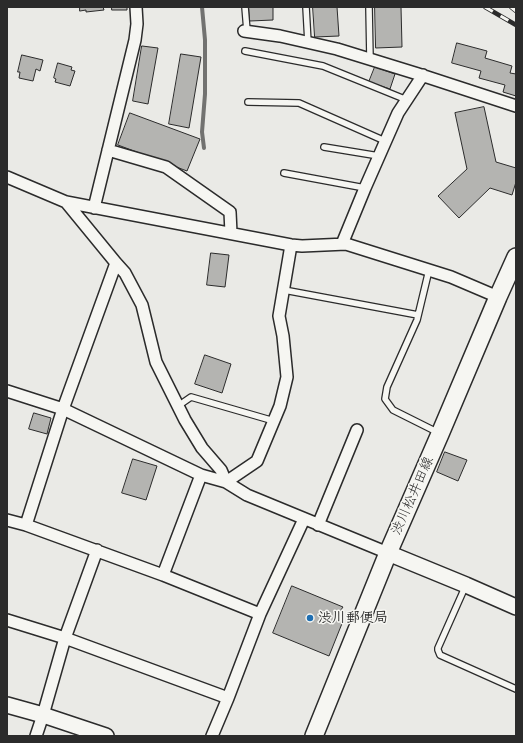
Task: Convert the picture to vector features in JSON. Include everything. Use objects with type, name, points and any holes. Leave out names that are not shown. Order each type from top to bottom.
[{"type":"main road","name":"渋川松井田線","points":[[314,736],[388,553],[516,257]]},
{"type":"street","points":[[94,208],[135,40],[137,24],[136,7]]},
{"type":"street","points":[[245,31],[280,36],[337,49],[423,75],[516,106]]},
{"type":"street","points":[[342,244],[398,113],[423,75]]},
{"type":"street","points":[[108,150],[166,167],[230,212],[232,233]]},
{"type":"street","points":[[7,177],[66,202],[94,208],[291,245],[346,244],[450,277],[498,297]]},
{"type":"street","points":[[66,202],[125,273],[142,305],[156,362],[185,420],[202,448],[221,470],[226,482]]},
{"type":"street","points":[[226,482],[257,461],[280,406],[287,377],[280,316],[291,245]]},
{"type":"street","points":[[26,524],[63,409],[116,263]]},
{"type":"street","points":[[7,391],[63,409],[201,475],[226,482],[247,495],[516,607]]},
{"type":"street","points":[[318,525],[358,430]]},
{"type":"street","points":[[163,575],[201,475]]},
{"type":"street","points":[[212,736],[260,614],[304,519]]},
{"type":"street","points":[[7,520],[26,524],[97,550],[260,614]]},
{"type":"street","points":[[36,736],[65,638],[97,550]]},
{"type":"street","points":[[7,620],[65,638],[228,698]]},
{"type":"street","points":[[7,705],[43,715],[106,736]]},
{"type":"lane","points":[[245,7],[245,31]]},
{"type":"lane","points":[[306,7],[308,43]]},
{"type":"lane","points":[[369,7],[370,59]]},
{"type":"lane","points":[[245,51],[323,66],[407,100]]},
{"type":"lane","points":[[248,102],[299,103],[385,141]]},
{"type":"lane","points":[[324,147],[379,156]]},
{"type":"lane","points":[[284,173],[365,188]]},
{"type":"lane","points":[[429,270],[417,320],[387,387],[385,399],[393,410],[440,434]]},
{"type":"lane","points":[[284,290],[418,315]]},
{"type":"lane","points":[[178,406],[191,397],[274,421]]},
{"type":"lane","points":[[466,585],[438,648],[440,655],[516,688]]},
{"type":"building","points":[[80,7],[103,7],[104,10],[86,12],[86,10],[80,11]]},
{"type":"building","points":[[112,7],[127,7],[127,10],[112,10]]},
{"type":"building","points":[[249,7],[273,7],[273,20],[250,21]]},
{"type":"building","points":[[313,7],[337,7],[339,36],[315,37]]},
{"type":"building","points":[[375,7],[401,7],[402,47],[376,48]]},
{"type":"building","points":[[457,43],[487,51],[485,58],[512,66],[510,73],[516,74],[516,96],[503,92],[505,85],[479,78],[481,71],[452,63]]},
{"type":"building","points":[[142,46],[158,48],[148,104],[133,101]]},
{"type":"building","points":[[181,54],[201,57],[189,128],[169,124]]},
{"type":"building","points":[[22,55],[43,60],[40,71],[36,69],[33,81],[19,78],[20,72],[18,72]]},
{"type":"building","points":[[58,63],[72,67],[71,70],[75,71],[70,86],[55,82],[56,79],[54,78]]},
{"type":"building","points":[[375,67],[395,74],[390,89],[369,82]]},
{"type":"building","points":[[484,107],[496,162],[516,168],[516,182],[512,195],[490,188],[459,218],[438,196],[467,169],[455,113]]},
{"type":"building","points":[[130,113],[200,139],[187,171],[118,145]]},
{"type":"building","points":[[211,253],[229,255],[225,287],[207,285]]},
{"type":"building","points":[[205,355],[231,364],[222,393],[195,384]]},
{"type":"building","points":[[34,413],[51,418],[47,434],[29,429]]},
{"type":"building","points":[[445,452],[467,460],[458,481],[437,472]]},
{"type":"building","points":[[133,459],[157,466],[146,500],[122,493]]},
{"type":"building","name":"渋川郵便局","points":[[292,586],[343,607],[338,614],[343,621],[329,656],[273,633]]},
{"type":"waterway","points":[[202,7],[205,40],[205,94],[202,132],[204,148]]},
{"type":"railway","points":[[485,7],[516,25]]},
{"type":"railway","points":[[511,7],[516,11]]},
{"type":"place","name":"渋川郵便局","points":[[310,618]]}]
